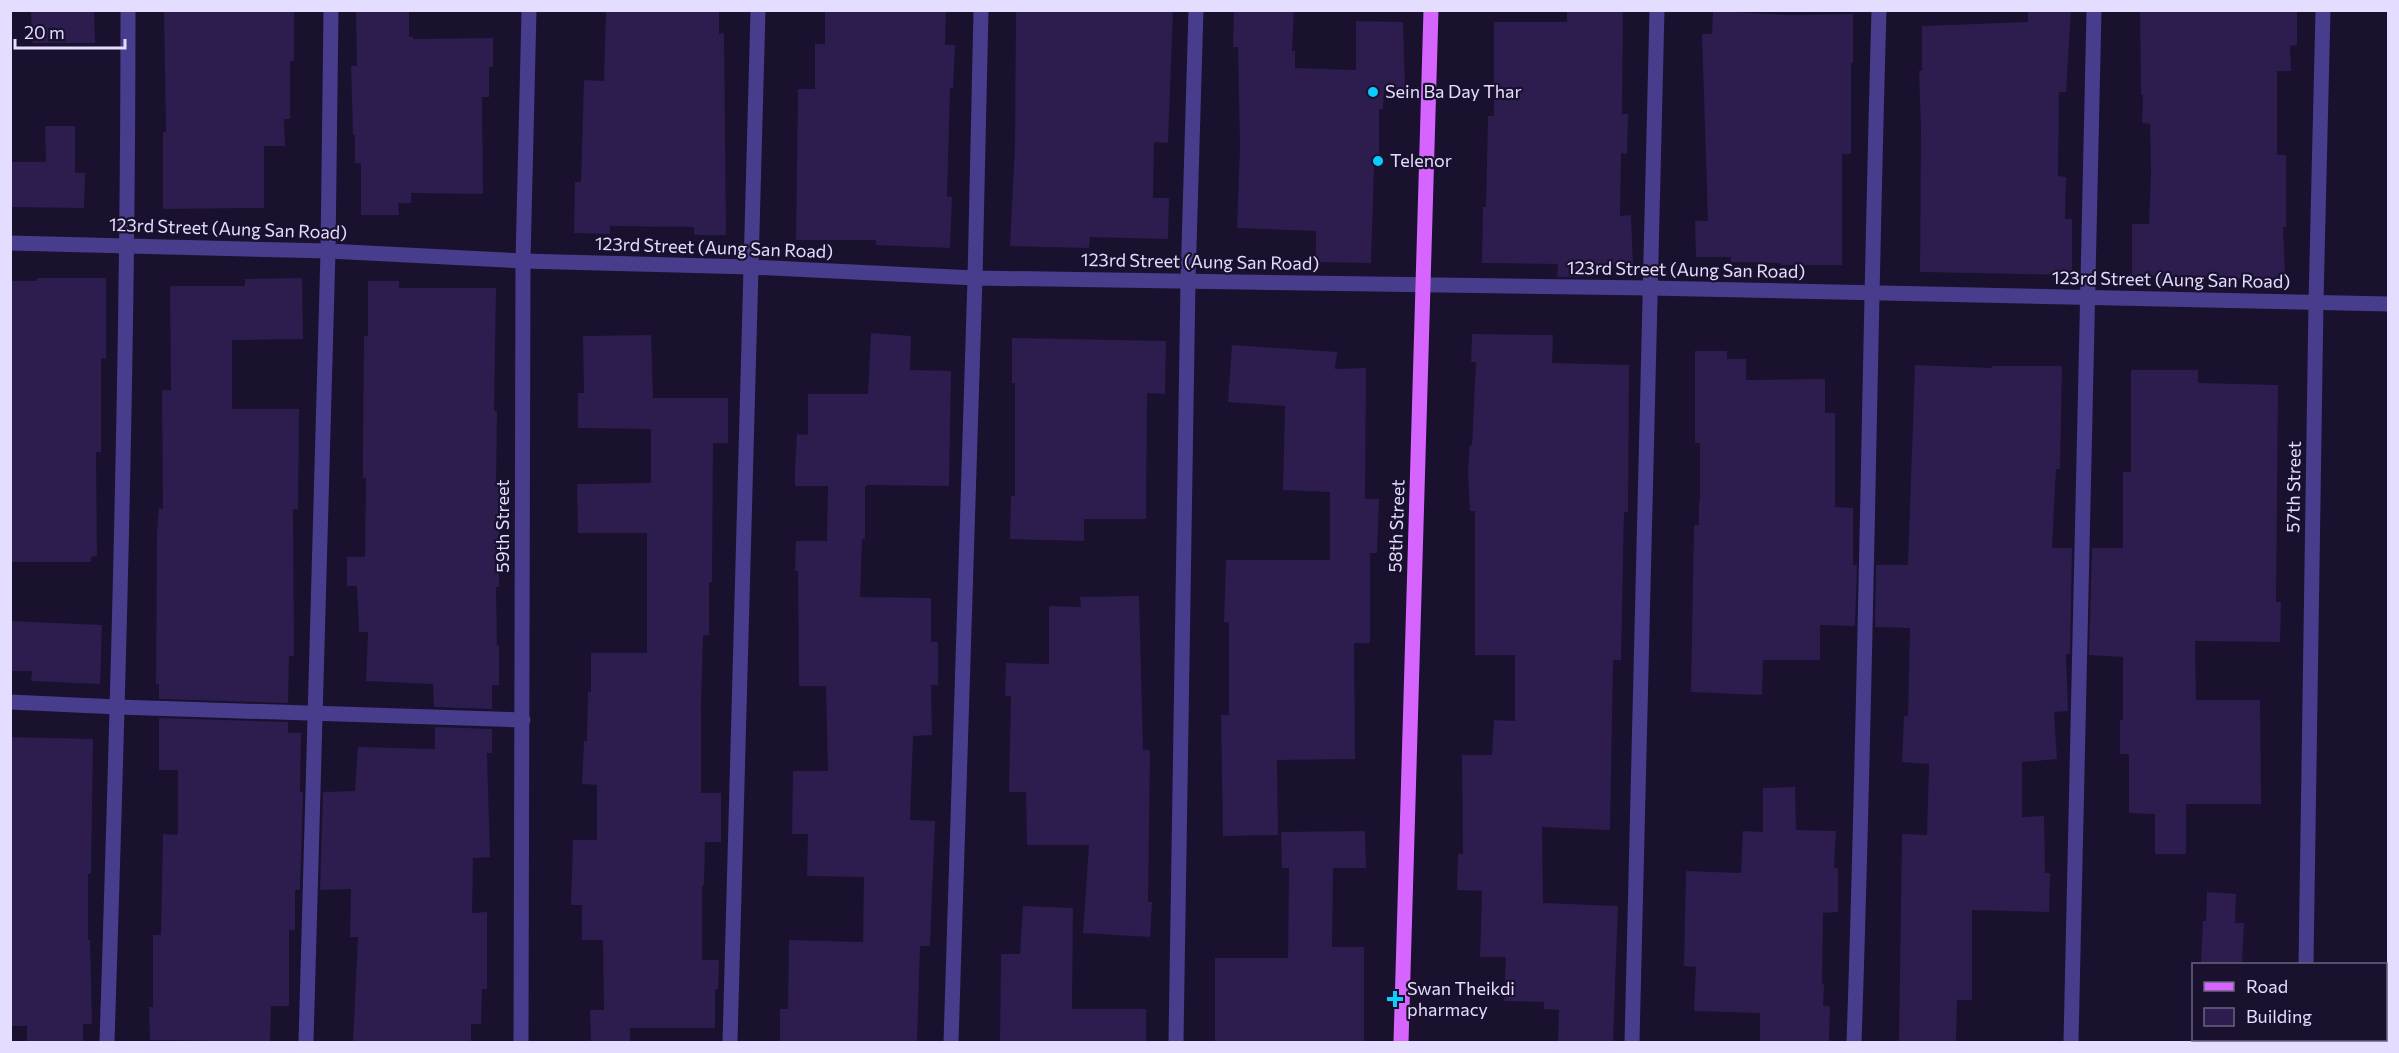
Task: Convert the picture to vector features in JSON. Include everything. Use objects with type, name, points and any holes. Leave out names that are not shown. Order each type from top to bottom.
[{"type":"main road","name":"58th Street","points":[[1401,1042],[1425,286],[1431,10]]},
{"type":"street","points":[[107,1042],[118,707],[128,246],[128,10]]},
{"type":"street","points":[[306,1042],[328,251],[331,10]]},
{"type":"street","name":"59th Street","points":[[521,1042],[523,261],[529,10]]},
{"type":"street","points":[[730,1042],[758,10]]},
{"type":"street","points":[[951,1042],[981,10]]},
{"type":"street","points":[[1176,1042],[1188,280],[1196,10]]},
{"type":"street","points":[[1632,1042],[1657,10]]},
{"type":"street","points":[[1854,1042],[1863,781],[1871,293],[1879,10]]},
{"type":"street","points":[[2072,1042],[2075,802],[2094,10]]},
{"type":"street","name":"57th Street","points":[[2306,963],[2323,10]]},
{"type":"street","name":"123rd Street (Aung San Road)","points":[[10,243],[328,251],[523,261],[751,267],[975,278],[1649,288],[2388,304]]},
{"type":"street","points":[[10,702],[523,720]]},
{"type":"building","points":[[31,10],[94,10],[95,43],[32,43]]},
{"type":"building","points":[[164,10],[294,10],[294,61],[290,61],[290,119],[284,119],[285,146],[264,146],[264,208],[163,209],[163,132],[166,132]]},
{"type":"building","points":[[356,10],[409,10],[409,37],[413,39],[493,38],[493,67],[489,67],[489,97],[482,97],[483,194],[411,193],[411,203],[398,203],[399,215],[361,215],[361,163],[355,163],[351,66],[357,66]]},
{"type":"building","points":[[606,10],[719,10],[719,34],[724,33],[726,235],[694,235],[694,227],[610,226],[610,234],[574,233],[575,182],[581,182],[584,80],[604,81]]},
{"type":"building","points":[[825,10],[946,10],[945,45],[955,45],[953,88],[950,88],[947,197],[952,197],[950,248],[876,245],[876,240],[796,240],[798,89],[815,89],[815,44],[825,44]]},
{"type":"building","points":[[1016,10],[1173,10],[1168,143],[1154,142],[1153,198],[1169,198],[1168,239],[1090,237],[1089,248],[1010,246],[1015,145]]},
{"type":"building","points":[[1234,10],[1294,10],[1292,51],[1295,51],[1295,68],[1356,70],[1356,21],[1403,22],[1405,89],[1384,90],[1383,109],[1379,109],[1379,167],[1374,167],[1371,263],[1316,262],[1316,231],[1237,228],[1240,148],[1238,47],[1233,47]]},
{"type":"building","points":[[1567,10],[1623,10],[1622,114],[1628,114],[1627,154],[1621,153],[1620,216],[1631,215],[1633,265],[1588,267],[1587,277],[1557,277],[1558,264],[1482,263],[1488,116],[1494,116],[1494,22],[1567,22]]},
{"type":"building","points":[[2028,10],[2071,10],[2066,92],[2059,92],[2058,176],[2066,177],[2065,219],[2072,219],[2072,275],[1920,272],[1919,71],[1922,71],[1922,26],[2028,22]]},
{"type":"building","points":[[2140,10],[2297,10],[2297,45],[2290,46],[2291,71],[2277,71],[2277,155],[2286,155],[2286,227],[2283,227],[2285,278],[2205,279],[2204,286],[2157,285],[2157,276],[2132,276],[2132,224],[2149,224],[2151,174],[2150,124],[2142,123]]},
{"type":"building","points":[[1713,11],[1789,15],[1853,14],[1851,154],[1842,154],[1842,265],[1781,265],[1781,263],[1731,262],[1731,257],[1696,257],[1695,221],[1708,221],[1702,34],[1712,34]]},
{"type":"building","points":[[45,126],[75,126],[75,173],[85,173],[84,208],[10,207],[10,162],[46,162]]},
{"type":"building","points":[[37,278],[106,278],[106,359],[101,358],[101,452],[96,452],[97,556],[91,557],[91,562],[10,562],[10,281],[37,281]]},
{"type":"building","points":[[302,278],[303,339],[232,340],[232,409],[299,409],[298,509],[293,509],[294,656],[289,656],[288,703],[159,699],[159,684],[156,684],[157,531],[159,508],[163,509],[162,390],[171,390],[170,286],[245,286],[245,279]]},
{"type":"building","points":[[368,281],[399,281],[399,288],[496,288],[494,411],[497,411],[496,484],[499,484],[499,587],[496,587],[499,685],[492,685],[492,709],[434,707],[433,684],[366,681],[368,632],[359,632],[357,586],[347,586],[347,557],[365,557],[364,336],[368,336]]},
{"type":"building","points":[[871,333],[911,336],[910,370],[951,371],[949,486],[867,485],[865,487],[865,539],[862,539],[860,597],[931,598],[931,642],[938,642],[938,685],[931,685],[932,735],[913,736],[910,820],[935,821],[930,946],[920,946],[917,1042],[780,1042],[780,1009],[788,1009],[789,940],[863,942],[864,877],[807,876],[808,834],[792,834],[793,771],[828,771],[826,686],[799,686],[798,571],[795,571],[796,541],[827,541],[828,486],[795,486],[795,469],[797,434],[808,435],[808,394],[868,394]]},
{"type":"building","points":[[1472,334],[1553,335],[1552,363],[1629,365],[1628,512],[1624,512],[1621,660],[1613,660],[1610,830],[1542,827],[1543,903],[1618,906],[1613,1042],[1558,1042],[1559,1010],[1544,1009],[1544,1002],[1504,1001],[1506,957],[1480,957],[1482,891],[1457,890],[1458,854],[1463,854],[1462,755],[1492,755],[1494,720],[1515,721],[1515,655],[1475,655],[1475,511],[1470,511],[1468,471],[1470,445],[1472,445],[1476,362],[1471,362]]},
{"type":"building","points":[[651,335],[653,398],[728,398],[728,443],[713,443],[712,582],[709,582],[709,635],[703,635],[701,705],[701,793],[721,793],[721,842],[705,842],[704,885],[702,885],[702,960],[719,960],[718,989],[715,989],[715,1028],[630,1028],[630,1042],[591,1042],[590,1010],[604,1010],[603,940],[582,940],[582,905],[571,905],[573,840],[597,840],[597,785],[582,784],[584,741],[587,741],[588,692],[591,692],[591,653],[647,653],[647,533],[578,533],[577,484],[651,483],[651,429],[578,428],[578,393],[584,393],[583,336]]},
{"type":"building","points":[[1012,338],[1166,341],[1165,394],[1147,393],[1146,519],[1084,519],[1084,541],[1010,539],[1011,496],[1015,496],[1015,383],[1012,383]]},
{"type":"building","points":[[1232,345],[1337,352],[1335,369],[1366,368],[1365,499],[1379,499],[1377,553],[1370,553],[1370,643],[1354,643],[1355,759],[1277,760],[1278,835],[1223,836],[1221,715],[1229,715],[1229,622],[1224,622],[1226,560],[1330,560],[1330,492],[1283,490],[1285,406],[1228,402]]},
{"type":"building","points":[[1695,351],[1727,351],[1727,359],[1746,359],[1746,380],[1825,379],[1825,413],[1835,413],[1835,507],[1853,508],[1853,565],[1857,565],[1855,626],[1820,625],[1820,660],[1763,660],[1762,695],[1691,692],[1694,525],[1699,525],[1700,501],[1700,443],[1695,443]]},
{"type":"building","points":[[1915,365],[1992,368],[1992,366],[2062,366],[2060,469],[2056,469],[2052,548],[2072,548],[2070,654],[2066,654],[2068,711],[2054,712],[2057,759],[2022,762],[2022,817],[2044,816],[2045,873],[2050,873],[2049,912],[1972,910],[1972,1000],[1957,1000],[1956,1042],[1899,1042],[1902,834],[1927,835],[1929,764],[1902,762],[1904,716],[1908,716],[1910,628],[1875,627],[1876,565],[1908,565]]},
{"type":"building","points":[[2131,370],[2198,370],[2198,383],[2278,385],[2276,602],[2281,602],[2280,642],[2195,641],[2196,700],[2260,700],[2261,804],[2186,804],[2186,854],[2155,854],[2155,814],[2129,813],[2129,754],[2120,754],[2120,720],[2123,720],[2123,657],[2089,655],[2092,548],[2123,548],[2123,472],[2131,472]]},
{"type":"building","points":[[1139,596],[1143,750],[1150,750],[1148,902],[1152,902],[1150,937],[1083,933],[1089,845],[1027,845],[1026,792],[1009,792],[1011,696],[1005,696],[1006,663],[1049,664],[1049,606],[1081,607],[1080,597]]},
{"type":"building","points":[[10,621],[102,625],[100,684],[31,681],[32,671],[10,671]]},
{"type":"building","points":[[159,718],[288,722],[288,733],[301,733],[300,792],[303,792],[300,890],[295,890],[295,930],[289,930],[289,1006],[271,1006],[270,1042],[150,1040],[149,1007],[153,1007],[153,935],[161,935],[163,834],[178,835],[178,770],[159,770]]},
{"type":"building","points":[[435,727],[492,729],[492,753],[487,753],[490,857],[473,858],[472,913],[487,912],[487,989],[482,989],[481,1024],[471,1024],[471,1042],[353,1042],[358,937],[350,937],[351,889],[320,890],[323,792],[355,791],[358,747],[435,749]]},
{"type":"building","points":[[10,737],[93,739],[91,874],[88,874],[92,1024],[83,1024],[83,1042],[27,1042],[27,1026],[10,1026]]},
{"type":"building","points":[[1795,787],[1796,830],[1836,831],[1834,868],[1838,868],[1838,912],[1823,913],[1823,1006],[1830,1006],[1829,1042],[1760,1042],[1760,1013],[1694,1011],[1696,967],[1684,966],[1686,871],[1741,873],[1743,831],[1763,832],[1763,788]]},
{"type":"building","points":[[1365,831],[1366,868],[1333,868],[1332,947],[1364,947],[1364,1042],[1215,1042],[1215,958],[1288,958],[1289,868],[1282,868],[1281,832]]},
{"type":"building","points":[[2207,892],[2236,894],[2235,923],[2244,923],[2242,963],[2201,963],[2203,921],[2206,921]]},
{"type":"building","points":[[1023,906],[1073,908],[1072,1009],[1146,1009],[1146,1042],[1000,1042],[1001,954],[1020,954]]},
{"type":"place","name":"Sein Ba Day Thar","points":[[1373,92]]},
{"type":"place","name":"Telenor","points":[[1378,161]]},
{"type":"place","name":"Swan Theikdi pharmacy","points":[[1395,999]]}]
